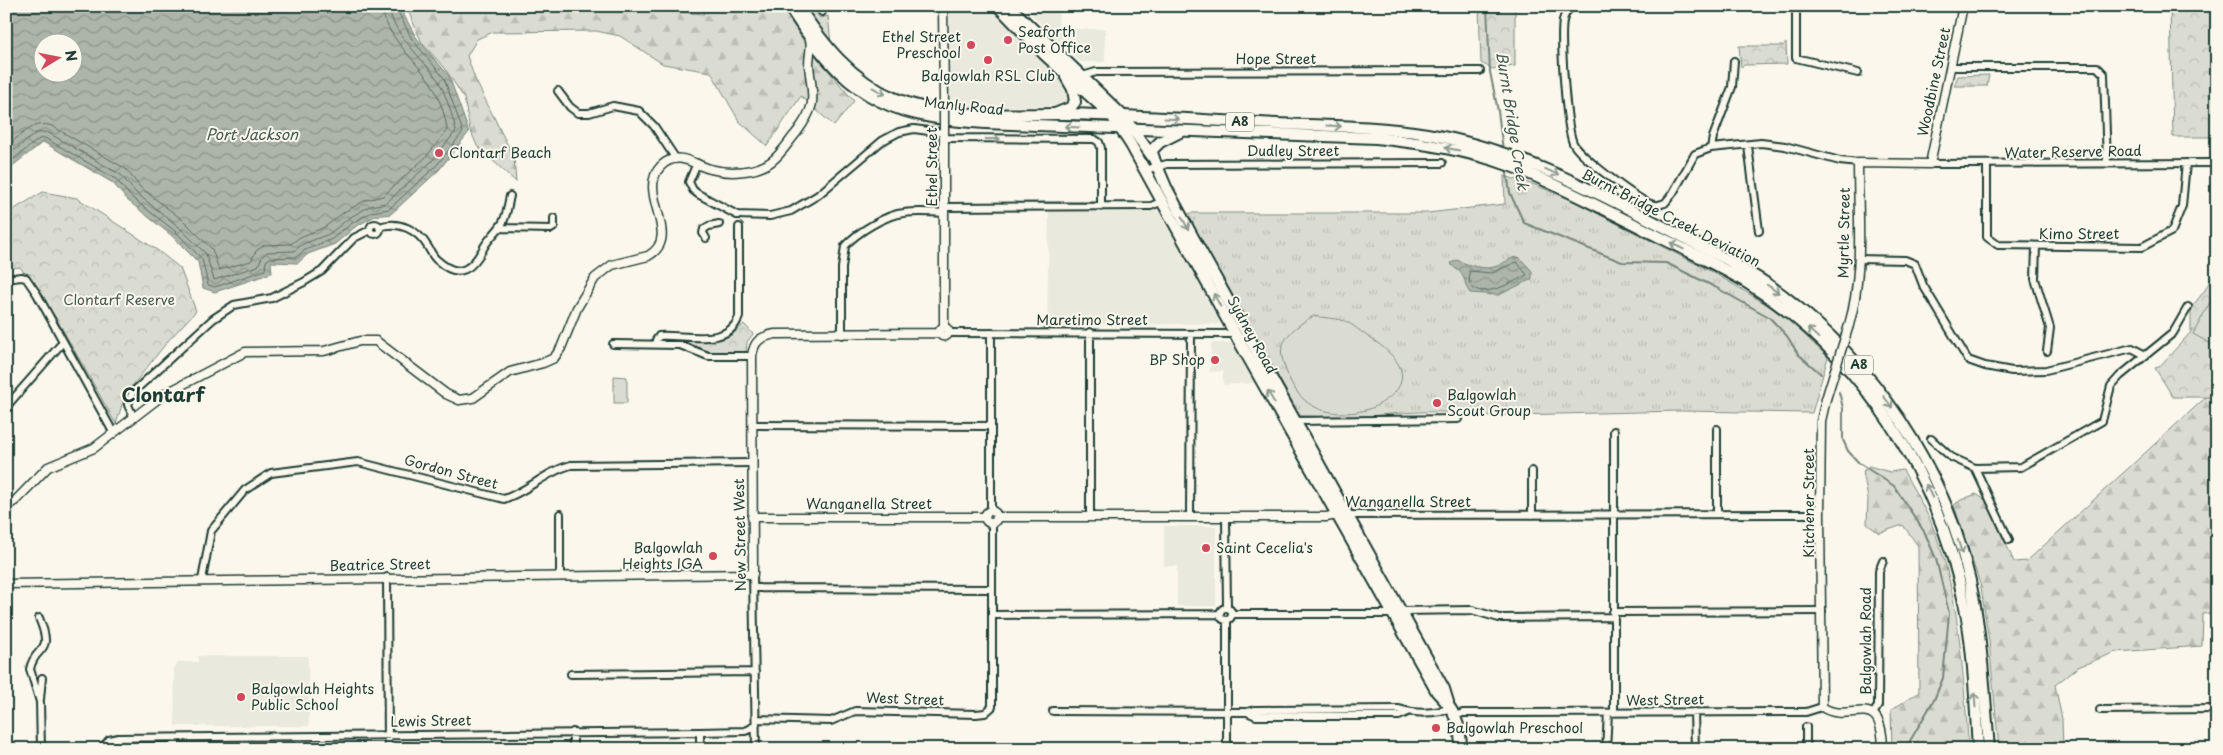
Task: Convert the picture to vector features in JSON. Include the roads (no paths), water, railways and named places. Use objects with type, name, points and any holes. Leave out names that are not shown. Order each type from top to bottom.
[{"type":"main road","name":"Manly Road","points":[[788,6],[825,57],[840,74],[870,96],[889,106],[911,114],[958,122],[1121,129]]},
{"type":"main road","name":"Manly Road","points":[[798,6],[818,35],[843,65],[862,80],[892,98],[911,105],[956,113],[1123,116]]},
{"type":"main road","name":"Sydney Road","points":[[998,6],[1062,69],[1077,78],[1123,116],[1134,130],[1156,163],[1166,187],[1239,331]]},
{"type":"main road","name":"Sydney Road","points":[[1010,6],[1112,116],[1146,170],[1343,515],[1397,612],[1437,692],[1452,709],[1460,732],[1461,749]]},
{"type":"main road","points":[[1054,114],[1070,108],[1075,99],[1074,89],[1062,69]]},
{"type":"main road","name":"Burnt Bridge Creek Deviation","points":[[1123,116],[1376,128],[1427,134],[1566,179],[1726,259],[1756,277],[1815,321],[1864,370],[1889,403],[1918,448],[1941,493],[1954,525],[1975,606],[1989,749]]},
{"type":"main road","name":"Burnt Bridge Creek Deviation","points":[[1121,129],[1402,141],[1504,158],[1711,262],[1749,284],[1811,331],[1869,393],[1896,431],[1920,474],[1938,512],[1952,553],[1968,626],[1978,749]]},
{"type":"main road","points":[[1156,163],[1152,153],[1156,146],[1166,138],[1182,132]]},
{"type":"street","name":"Ethel Street","points":[[943,6],[944,331]]},
{"type":"street","points":[[1573,6],[1568,10],[1563,20],[1563,58],[1572,140],[1579,153],[1635,195],[1652,205],[1665,203],[1674,193],[1695,154],[1711,148],[1748,146],[1761,143],[1785,146],[1840,161],[1930,164]]},
{"type":"street","points":[[1796,6],[1796,58],[1858,73]]},
{"type":"street","name":"Woodbine Street","points":[[1930,164],[1963,6]]},
{"type":"street","points":[[6,507],[16,500],[48,467],[94,448],[133,416],[175,388],[245,352],[324,351],[369,340],[383,346],[452,398],[459,400],[473,398],[510,372],[554,358],[561,348],[590,284],[600,273],[620,262],[648,256],[658,248],[663,232],[653,184],[659,168],[676,159],[683,158],[710,169],[731,171],[756,169],[772,161],[805,120],[814,98],[809,61],[811,45],[809,36]]},
{"type":"street","points":[[809,61],[816,56],[825,57]]},
{"type":"street","points":[[1711,148],[1713,137],[1732,87],[1734,61]]},
{"type":"street","points":[[1950,67],[2097,67],[2104,74],[2107,164]]},
{"type":"street","name":"Hope Street","points":[[1077,78],[1096,72],[1480,72]]},
{"type":"street","points":[[558,91],[570,107],[578,113],[589,113],[613,106],[639,111],[654,126],[676,159]]},
{"type":"street","points":[[697,163],[690,178],[693,190],[737,215],[770,216],[802,206],[818,195],[882,141],[899,132],[914,129],[944,133],[1094,139],[1099,142],[1101,148],[1100,207]]},
{"type":"street","points":[[1748,146],[1759,231]]},
{"type":"street","name":"Dudley Street","points":[[1146,170],[1156,163],[1442,163]]},
{"type":"street","name":"Myrtle Street","points":[[1854,303],[1858,259],[1858,163]]},
{"type":"street","name":"Kimo Street","points":[[1987,165],[1987,236],[1998,246],[2142,247],[2172,231],[2182,206],[2186,163]]},
{"type":"street","name":"Water Reserve Road","points":[[1930,164],[2217,163]]},
{"type":"street","points":[[133,416],[128,405],[132,393],[213,319],[234,305],[272,298],[304,282],[322,271],[354,238],[370,230],[376,234],[379,227],[399,225],[409,228],[423,240],[437,260],[447,266],[462,270],[469,269],[476,263],[488,241],[503,222],[510,196]]},
{"type":"street","points":[[842,334],[843,258],[845,246],[855,237],[892,216],[903,212],[944,210],[1151,206],[1163,201]]},
{"type":"street","points":[[499,228],[550,229],[554,227],[554,218]]},
{"type":"street","points":[[706,238],[703,233],[704,229],[719,224]]},
{"type":"street","points":[[662,344],[658,344],[656,340],[659,336],[714,337],[728,333],[737,324],[739,317],[739,227]]},
{"type":"street","points":[[2036,246],[2035,279],[2050,328],[2046,351]]},
{"type":"street","points":[[1858,259],[1905,260],[1912,262],[1968,360],[1985,366],[2012,371],[2046,370],[2132,348],[2145,355]]},
{"type":"street","points":[[6,279],[21,276],[26,278],[112,432]]},
{"type":"street","name":"Kitchener Street","points":[[1822,707],[1821,422],[1826,398],[1850,325],[1854,303]]},
{"type":"street","points":[[1931,439],[1951,457],[1975,468],[2021,467],[2102,421],[2111,386],[2173,333],[2188,306]]},
{"type":"street","name":"Maretimo Street","points":[[752,356],[756,342],[762,336],[775,334],[944,331],[1191,334],[1239,331]]},
{"type":"street","points":[[1090,332],[1090,516]]},
{"type":"street","points":[[991,333],[991,426],[988,514],[995,512],[992,589],[993,615],[1220,614]]},
{"type":"street","points":[[1190,517],[1191,334]]},
{"type":"street","points":[[6,408],[63,342]]},
{"type":"street","points":[[613,344],[662,344],[680,346],[708,356],[752,356]]},
{"type":"street","name":"New Street West","points":[[752,356],[752,517],[756,749]]},
{"type":"street","points":[[1290,421],[1458,419]]},
{"type":"street","points":[[752,425],[991,426]]},
{"type":"street","points":[[1717,429],[1717,514]]},
{"type":"street","points":[[1606,749],[1611,713],[1614,431]]},
{"type":"street","name":"Gordon Street","points":[[202,580],[211,531],[245,490],[271,473],[284,470],[358,462],[504,499],[517,494],[550,474],[572,465],[752,463]]},
{"type":"street","points":[[1975,468],[2009,540]]},
{"type":"street","points":[[1532,471],[1532,515]]},
{"type":"street","points":[[560,514],[560,575]]},
{"type":"street","name":"Wanganella Street","points":[[752,517],[988,514]]},
{"type":"street","name":"Wanganella Street","points":[[994,520],[1090,516],[1326,517],[1343,515],[1820,514]]},
{"type":"street","points":[[1226,517],[1227,607],[1233,614]]},
{"type":"street","name":"Balgowlah Road","points":[[1883,561],[1879,571],[1878,706],[1873,714],[1881,725],[1883,749]]},
{"type":"street","name":"Beatrice Street","points":[[6,584],[560,575],[753,574]]},
{"type":"street","points":[[387,578],[388,749]]},
{"type":"street","points":[[754,588],[992,589]]},
{"type":"street","points":[[1220,614],[1222,609],[1227,607]]},
{"type":"street","points":[[1227,749],[1227,620],[1233,614],[1472,610],[1499,618],[1613,614],[1822,611]]},
{"type":"street","points":[[1220,614],[1221,618],[1227,620]]},
{"type":"street","name":"West Street","points":[[756,721],[830,721],[855,711],[985,713],[992,707],[993,615]]},
{"type":"street","points":[[39,618],[45,635],[45,644],[30,669],[40,702]]},
{"type":"street","points":[[571,674],[755,672]]},
{"type":"street","points":[[41,749],[40,702],[42,678]]},
{"type":"street","name":"West Street","points":[[1053,711],[1247,712],[1255,710],[1398,710],[1435,712],[1452,709],[1480,713],[1806,712],[1822,707],[1834,712],[1864,711],[1873,714]]},
{"type":"street","points":[[2100,710],[2217,710]]},
{"type":"street","points":[[1694,712],[1695,749]]},
{"type":"street","name":"Lewis Street","points":[[103,746],[118,738],[745,731],[750,729],[756,721]]},
{"type":"street","points":[[1806,727],[1806,749]]},
{"type":"street","points":[[572,749],[573,732]]},
{"type":"street","points":[[700,732],[700,749]]},
{"type":"water","name":"Port Jackson","points":[[6,6],[399,6],[416,37],[449,76],[469,132],[439,170],[391,214],[375,216],[355,227],[335,244],[308,254],[298,263],[271,262],[272,273],[215,292],[203,288],[198,262],[171,235],[127,200],[113,183],[43,142],[6,171]]},
{"type":"water","points":[[1519,257],[1532,271],[1532,279],[1499,295],[1470,293],[1461,273],[1451,263],[1457,260],[1487,268]]},
{"type":"waterway","name":"Burnt Bridge Creek","points":[[1487,6],[1490,72],[1503,150]]},
{"type":"waterway","name":"Burnt Bridge Creek","points":[[1506,167],[1510,193],[1524,223],[1622,262],[1666,263],[1715,287],[1769,317],[1787,336],[1798,354],[1821,374]]},
{"type":"waterway","name":"Burnt Bridge Creek","points":[[1839,392],[1843,408],[1843,440],[1848,451],[1859,463],[1894,486],[1925,533],[1936,559],[1949,613],[1943,678],[1934,700],[1907,749]]},
{"type":"place","name":"Seaforth Post Office","points":[[1008,40]]},
{"type":"place","name":"Ethel Street Preschool","points":[[971,45]]},
{"type":"place","name":"Balgowlah RSL Club","points":[[988,60]]},
{"type":"place","name":"Clontarf Beach","points":[[439,153]]},
{"type":"place","name":"BP Shop","points":[[1215,360]]},
{"type":"place","name":"Balgowlah Scout Group","points":[[1437,403]]},
{"type":"place","name":"Saint Cecelia's","points":[[1206,548]]},
{"type":"place","name":"Balgowlah Heights IGA","points":[[713,556]]},
{"type":"place","name":"Balgowlah Heights Public School","points":[[241,697]]},
{"type":"place","name":"Balgowlah Preschool","points":[[1436,728]]},
{"type":"district","name":"Clontarf","points":[[163,395]]},
{"type":"park label","name":"Clontarf Reserve","points":[[119,300]]}]
